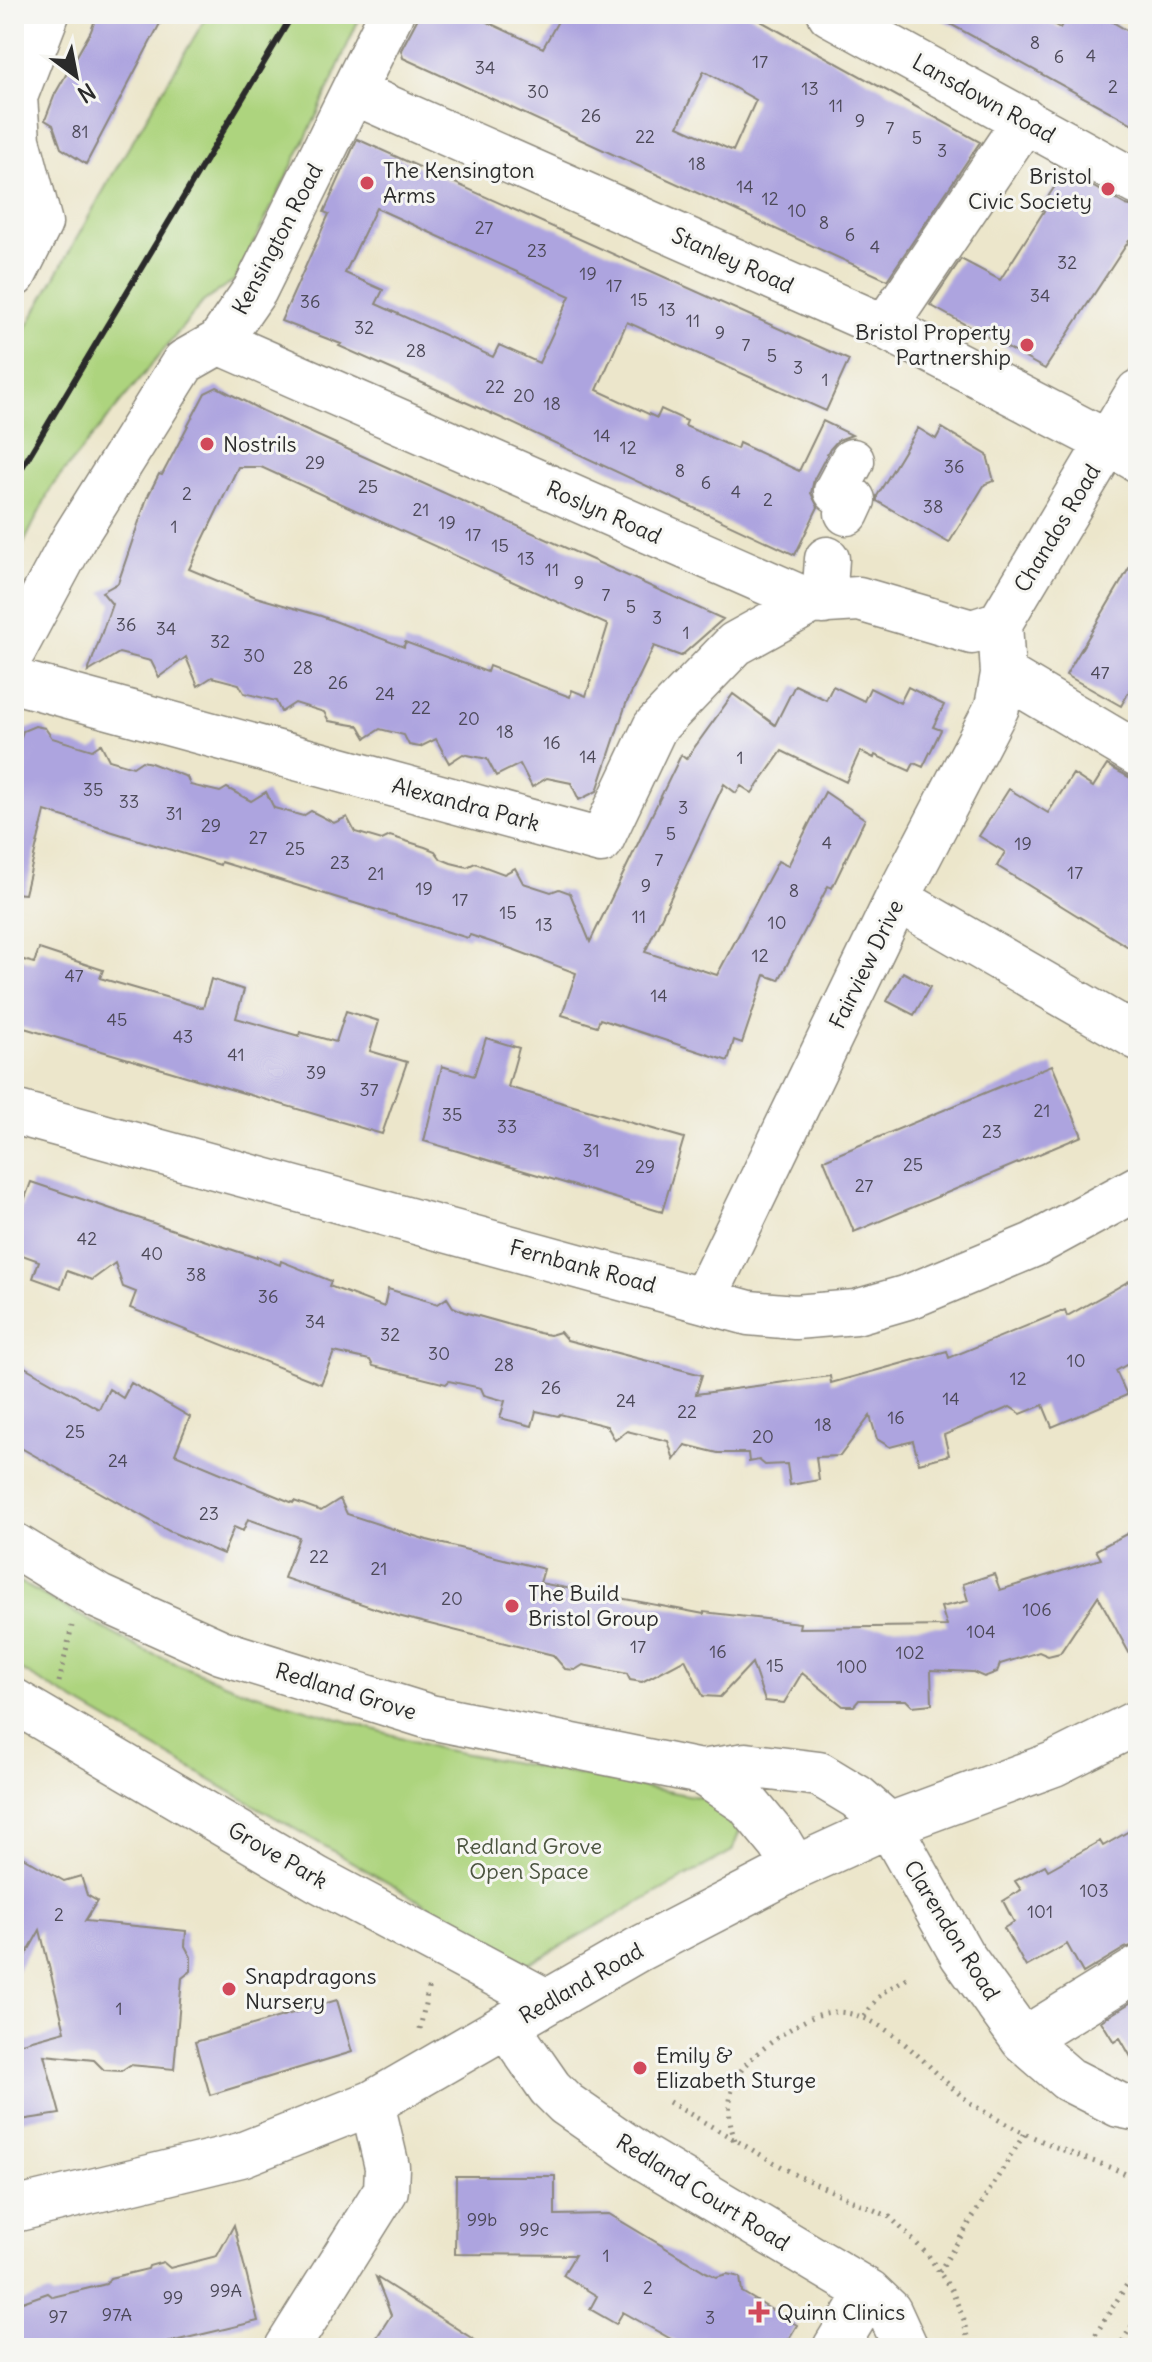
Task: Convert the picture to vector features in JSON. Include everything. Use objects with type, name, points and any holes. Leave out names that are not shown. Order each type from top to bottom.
[{"type":"street","points":[[14,275],[40,223],[18,140],[14,97],[47,14]]},
{"type":"street","name":"Kensington Road","points":[[14,650],[74,538],[184,362],[219,342],[255,290],[391,14]]},
{"type":"street","name":"Lansdown Road","points":[[830,14],[1138,183]]},
{"type":"street","name":"Stanley Road","points":[[353,92],[885,327],[1123,451]]},
{"type":"street","points":[[885,327],[1025,120]]},
{"type":"street","name":"Roslyn Road","points":[[219,342],[817,602],[859,599],[972,632],[1000,623]]},
{"type":"street","name":"Chandos Road","points":[[1000,623],[1123,451],[1138,392]]},
{"type":"street","points":[[847,513],[853,500],[836,491],[852,461]]},
{"type":"street","points":[[817,602],[827,559]]},
{"type":"street","name":"Alexandra Park","points":[[14,681],[601,841],[655,727],[735,644],[817,602]]},
{"type":"street","name":"Fairview Drive","points":[[704,1299],[897,899],[997,707],[1003,674],[1000,623]]},
{"type":"street","points":[[1003,674],[1138,754]]},
{"type":"street","points":[[897,899],[1138,1038]]},
{"type":"street","name":"Fernbank Road","points":[[14,1112],[749,1313],[795,1317],[856,1312],[911,1296],[1033,1245],[1138,1188]]},
{"type":"street","name":"Redland Grove","points":[[14,1545],[82,1586],[221,1652],[430,1717],[701,1772],[746,1765],[819,1774],[857,1797],[889,1825]]},
{"type":"street","name":"Grove Park","points":[[35,1698],[317,1879],[546,2001]]},
{"type":"street","name":"Redland Road","points":[[14,2210],[241,2155],[382,2097],[637,1950],[795,1868],[889,1825],[1054,1764],[1138,1722]]},
{"type":"street","name":"Redland Grove","points":[[701,1772],[747,1803],[780,1843],[795,1868]]},
{"type":"street","name":"Clarendon Road","points":[[889,1825],[962,1955],[1023,2040],[1068,2079],[1119,2105],[1138,2109]]},
{"type":"street","points":[[1023,2040],[1138,1969]]},
{"type":"street","name":"Redland Court Road","points":[[507,2026],[550,2088],[566,2104],[644,2158],[869,2292],[889,2311],[906,2348]]},
{"type":"street","points":[[287,2348],[386,2190],[382,2097]]},
{"type":"street","points":[[835,2348],[869,2292]]},
{"type":"path","points":[[35,1698],[82,1586]]},
{"type":"path","points":[[382,2097],[421,2026],[430,1980],[420,1932]]},
{"type":"path","points":[[864,2016],[882,1993],[908,1977]]},
{"type":"path","points":[[735,2140],[728,2123],[730,2096],[746,2063],[774,2039],[812,2018],[836,2011],[864,2016],[900,2041],[971,2103],[1025,2133],[1138,2181]]},
{"type":"path","points":[[669,2102],[796,2175],[890,2217],[928,2255],[952,2291],[964,2320],[969,2348]]},
{"type":"path","points":[[939,2272],[1025,2133]]},
{"type":"path","points":[[1087,2348],[1138,2267]]},
{"type":"path","points":[[1131,2278],[1138,2282]]},
{"type":"path","points":[[1118,2348],[1138,2316]]},
{"type":"path","points":[[1125,2337],[1132,2345],[1138,2335]]},
{"type":"green space","points":[[208,14],[361,14],[317,115],[236,279],[203,302],[52,486],[14,563],[14,350]]},
{"type":"green space","name":"Redland Grove Open Space","points":[[14,1579],[143,1650],[239,1689],[440,1749],[703,1798],[735,1818],[739,1833],[732,1851],[528,1964],[14,1666]]},
{"type":"building","points":[[97,14],[165,14],[86,164],[61,148],[53,125],[45,120],[55,94],[91,31]]},
{"type":"building","points":[[420,14],[470,14],[543,48],[562,14],[748,14],[980,142],[887,280],[403,58],[401,50]],"holes":[[[704,71],[756,100],[733,151],[678,126]]]},
{"type":"building","points":[[932,14],[1035,14],[1060,28],[1068,14],[1099,14],[1138,37],[1138,127]]},
{"type":"building","points":[[357,139],[849,360],[826,411],[627,322],[597,390],[657,418],[661,409],[687,421],[685,426],[737,449],[739,443],[799,471],[823,421],[852,435],[838,440],[830,449],[814,479],[811,493],[818,507],[795,555],[339,346],[341,344],[281,321],[329,214],[324,212]],"holes":[[[376,208],[570,296],[539,363],[499,345],[493,357],[376,304],[383,290],[345,273]]]},
{"type":"building","points":[[1072,175],[1126,205],[1138,208],[1138,227],[1045,369],[930,305],[961,259],[1000,280],[1044,211],[1040,209],[1059,180],[1066,184]]},
{"type":"building","points":[[217,387],[263,411],[723,619],[681,656],[654,646],[626,704],[597,791],[579,800],[571,783],[547,778],[532,787],[520,764],[496,776],[487,759],[463,754],[449,763],[436,739],[420,747],[409,745],[404,735],[380,729],[366,738],[359,726],[329,721],[324,712],[295,703],[281,712],[276,701],[244,693],[239,684],[212,677],[198,686],[186,657],[159,677],[151,661],[119,653],[88,672],[112,604],[102,592],[118,583],[147,498],[205,393]],"holes":[[[238,467],[261,467],[608,625],[586,696],[572,690],[570,697],[489,666],[487,672],[405,642],[404,647],[321,616],[256,597],[189,569]]]},
{"type":"building","points":[[918,428],[936,439],[942,428],[987,455],[994,481],[985,484],[949,543],[877,501],[877,496]]},
{"type":"building","points":[[1138,553],[1138,676],[1121,706],[1066,675]]},
{"type":"building","points":[[795,685],[826,700],[833,686],[864,701],[870,688],[900,703],[908,687],[944,705],[933,727],[941,730],[923,767],[914,763],[910,771],[860,751],[846,782],[782,751],[752,793],[741,786],[736,793],[724,784],[645,952],[717,975],[778,861],[788,866],[825,792],[865,819],[832,888],[828,886],[779,980],[765,975],[742,1043],[734,1040],[728,1061],[600,1019],[597,1026],[562,1015],[576,973],[515,950],[45,811],[25,894],[14,893],[14,758],[23,731],[35,726],[45,728],[52,738],[92,750],[101,744],[109,760],[133,767],[142,761],[151,763],[187,777],[190,785],[220,792],[227,788],[251,801],[266,792],[274,808],[303,816],[311,811],[334,823],[347,817],[355,832],[382,840],[390,836],[425,847],[451,863],[467,867],[475,863],[504,874],[515,868],[523,883],[551,892],[559,889],[570,893],[590,942],[681,755],[686,759],[733,694],[775,725]]},
{"type":"building","points":[[1107,765],[1138,782],[1138,953],[997,866],[1005,852],[979,836],[1009,789],[1048,813],[1073,774],[1093,787]]},
{"type":"building","points":[[39,949],[103,970],[100,978],[203,1008],[211,979],[244,990],[236,1018],[299,1036],[300,1032],[336,1042],[346,1011],[379,1021],[370,1051],[407,1062],[382,1134],[14,1025],[14,957],[34,963]]},
{"type":"building","points":[[903,972],[930,987],[914,1015],[887,1001]]},
{"type":"building","points":[[486,1038],[519,1048],[508,1087],[684,1138],[662,1212],[424,1141],[442,1066],[474,1076]]},
{"type":"building","points":[[1052,1065],[1082,1136],[854,1232],[824,1160]]},
{"type":"building","points":[[31,1182],[257,1258],[280,1265],[281,1261],[331,1281],[329,1286],[384,1307],[388,1289],[438,1304],[447,1298],[453,1307],[464,1312],[539,1333],[550,1335],[560,1332],[567,1340],[702,1375],[696,1394],[830,1376],[831,1383],[947,1351],[949,1358],[1065,1310],[1067,1316],[1138,1276],[1138,1358],[1116,1371],[1127,1395],[1052,1427],[1043,1405],[1021,1414],[1010,1407],[944,1435],[949,1455],[919,1463],[913,1441],[890,1447],[877,1439],[870,1416],[840,1456],[816,1457],[819,1480],[790,1485],[787,1464],[765,1465],[759,1460],[749,1462],[748,1453],[718,1453],[685,1445],[674,1460],[668,1441],[627,1431],[615,1440],[607,1426],[560,1414],[536,1411],[532,1426],[500,1418],[505,1401],[484,1395],[481,1388],[449,1381],[446,1384],[373,1366],[370,1360],[334,1352],[321,1384],[130,1308],[136,1292],[123,1287],[115,1263],[92,1280],[67,1271],[61,1288],[33,1278],[39,1261],[14,1252],[14,1228]]},
{"type":"building","points":[[14,1361],[99,1409],[109,1389],[123,1398],[131,1383],[190,1417],[175,1454],[293,1503],[321,1511],[340,1499],[347,1514],[427,1540],[544,1569],[540,1583],[704,1614],[800,1623],[799,1628],[947,1626],[941,1607],[968,1601],[963,1584],[994,1574],[1000,1590],[1101,1559],[1096,1550],[1138,1528],[1138,1669],[1098,1596],[1060,1653],[1048,1656],[1039,1652],[1000,1664],[997,1672],[984,1677],[973,1672],[931,1670],[932,1704],[912,1706],[906,1700],[859,1700],[854,1706],[843,1706],[802,1673],[784,1703],[765,1701],[752,1663],[720,1697],[703,1696],[685,1659],[642,1682],[630,1680],[627,1674],[583,1665],[575,1670],[565,1669],[553,1655],[398,1616],[284,1578],[299,1537],[248,1519],[243,1531],[234,1527],[223,1554],[169,1531],[14,1444]]},
{"type":"building","points":[[1138,1826],[1138,1944],[1125,1948],[1083,1973],[1067,1944],[1026,1967],[1004,1928],[1014,1922],[1003,1901],[1021,1890],[1015,1881],[1045,1865],[1048,1870],[1100,1841],[1103,1846]]},
{"type":"building","points":[[14,1852],[64,1881],[81,1876],[87,1895],[97,1901],[85,1921],[186,1931],[185,1946],[191,1957],[191,1971],[182,1978],[174,2069],[130,2065],[121,2071],[104,2070],[94,2060],[44,2055],[60,2114],[14,2121],[14,2045],[65,2031],[40,1930],[14,1976]]},
{"type":"building","points":[[1138,1998],[1138,2069],[1120,2038],[1114,2042],[1101,2021]]},
{"type":"building","points":[[337,2000],[352,2052],[210,2095],[195,2042]]},
{"type":"building","points":[[456,2176],[555,2176],[555,2215],[609,2214],[716,2277],[727,2274],[740,2277],[742,2292],[797,2325],[783,2348],[687,2348],[623,2312],[616,2324],[590,2309],[597,2296],[563,2275],[575,2255],[455,2254]]},
{"type":"building","points":[[234,2225],[258,2321],[145,2348],[14,2348],[14,2305],[48,2293],[53,2297],[106,2284],[110,2278],[163,2262],[170,2268],[217,2256]]},
{"type":"building","points":[[376,2277],[487,2348],[370,2348],[391,2315]]},
{"type":"railway","points":[[14,481],[293,14]]},
{"type":"place","name":"The Kensington Arms","points":[[367,183]]},
{"type":"place","name":"Bristol Civic Society","points":[[1108,189]]},
{"type":"place","name":"Bristol Property Partnership","points":[[1027,345]]},
{"type":"place","name":"Nostrils","points":[[207,444]]},
{"type":"place","name":"The Build Bristol Group","points":[[512,1606]]},
{"type":"place","name":"Snapdragons Nursery","points":[[229,1989]]},
{"type":"place","name":"Emily & Elizabeth Sturge","points":[[640,2068]]},
{"type":"place","name":"Quinn Clinics","points":[[759,2312]]}]
